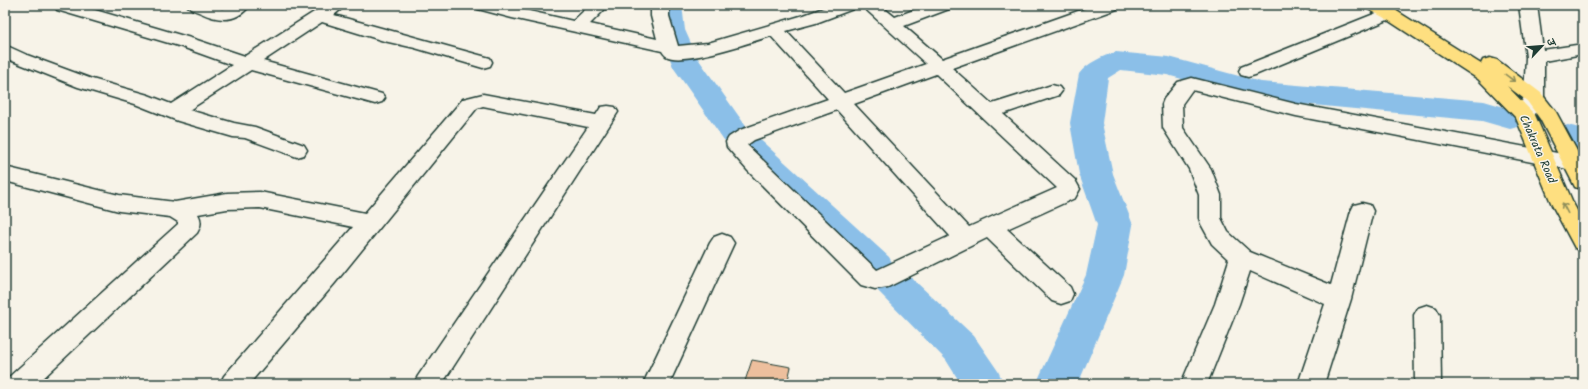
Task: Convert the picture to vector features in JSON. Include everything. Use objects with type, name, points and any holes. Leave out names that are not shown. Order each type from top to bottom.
[{"type":"main road","name":"Chakrata Road","points":[[1386,8],[1494,67],[1534,96],[1549,117],[1578,173]]},
{"type":"main road","name":"Chakrata Road","points":[[1386,8],[1485,75],[1525,115],[1563,205],[1583,242]]},
{"type":"street","points":[[196,5],[222,15],[231,13],[241,5]]},
{"type":"street","points":[[174,111],[337,5]]},
{"type":"street","points":[[484,5],[512,13],[668,47]]},
{"type":"street","points":[[578,27],[600,5]]},
{"type":"street","points":[[660,5],[660,16],[668,47],[673,52],[695,52],[830,12],[847,5]]},
{"type":"street","points":[[870,5],[940,67],[1068,185],[1069,189],[1068,193],[966,238],[879,280],[875,280],[859,267],[737,147],[736,142],[747,135],[940,67],[1111,5]]},
{"type":"street","points":[[892,26],[915,15],[943,5]]},
{"type":"street","points":[[1525,115],[1534,96],[1535,57],[1528,5]]},
{"type":"street","points":[[62,6],[247,63],[360,92],[375,98]]},
{"type":"street","points":[[1248,71],[1386,8]]},
{"type":"street","points":[[320,16],[483,62]]},
{"type":"street","points":[[774,29],[966,238]]},
{"type":"street","points":[[1535,57],[1583,49]]},
{"type":"street","points":[[5,51],[31,64],[186,116],[233,130],[248,132],[297,150]]},
{"type":"street","points":[[1339,299],[1242,258],[1220,238],[1210,218],[1210,196],[1200,169],[1177,135],[1174,128],[1172,104],[1174,99],[1185,86],[1192,84],[1296,110],[1543,158],[1578,173]]},
{"type":"street","points":[[989,112],[1052,92]]},
{"type":"street","points":[[233,384],[326,276],[470,103],[483,100],[605,117],[427,384]]},
{"type":"street","points":[[5,174],[119,203],[175,210],[227,201],[260,200],[370,222]]},
{"type":"street","points":[[19,384],[189,227],[189,218],[175,210]]},
{"type":"street","points":[[1311,384],[1339,299],[1362,212]]},
{"type":"street","points":[[990,227],[1061,294]]},
{"type":"street","points":[[656,384],[722,243]]},
{"type":"street","points":[[1194,384],[1227,304],[1242,258]]},
{"type":"street","points":[[1427,315],[1428,384]]},
{"type":"building","points":[[752,360],[791,367],[787,384],[744,384]]},
{"type":"waterway","points":[[669,5],[671,30],[679,48]]},
{"type":"waterway","points":[[683,56],[688,67],[735,133]]},
{"type":"waterway","points":[[1057,384],[1105,275],[1115,225],[1096,174],[1086,123],[1094,74],[1116,61],[1169,66],[1261,91],[1484,111],[1510,119]]},
{"type":"waterway","points":[[1568,135],[1583,142]]},
{"type":"waterway","points":[[743,141],[876,267]]},
{"type":"waterway","points":[[889,279],[960,348],[983,384]]}]
